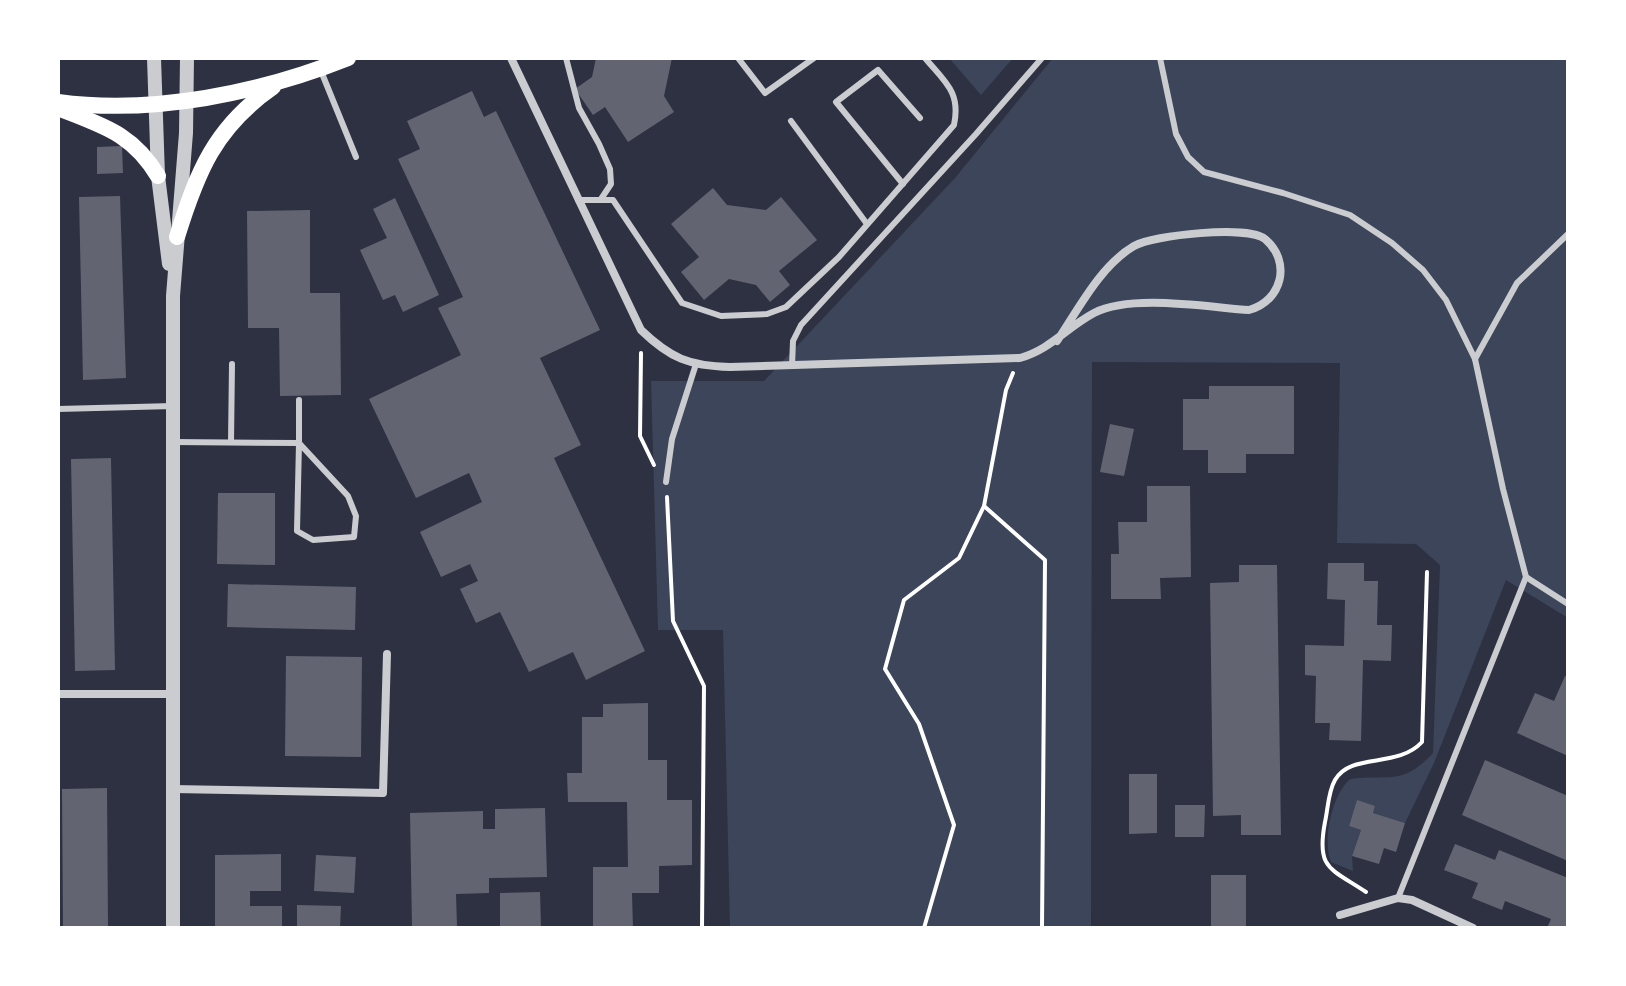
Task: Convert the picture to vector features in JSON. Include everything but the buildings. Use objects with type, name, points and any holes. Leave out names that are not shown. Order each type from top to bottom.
[{"type":"main road","points":[[58,102],[154,103],[187,100],[256,89],[348,58]]},
{"type":"main road","points":[[177,237],[194,182],[216,143],[260,97],[282,81]]},
{"type":"main road","points":[[58,108],[97,123],[133,142],[158,176]]},
{"type":"street","points":[[154,58],[158,176],[173,296]]},
{"type":"street","points":[[173,928],[173,296],[187,100],[187,58]]},
{"type":"street","points":[[511,58],[641,330],[663,351],[696,364],[792,366],[1020,358],[1040,352],[1057,341],[1075,325],[1096,312],[1117,305],[1136,303],[1249,310],[1264,306],[1276,292],[1281,274],[1276,254],[1265,239],[1249,233],[1152,239],[1134,247],[1116,261],[1057,341]]},
{"type":"street","points":[[173,789],[383,793],[387,654]]},
{"type":"street","points":[[58,694],[173,694]]},
{"type":"street","points":[[1340,915],[1398,898],[1412,900],[1473,928]]},
{"type":"lane","points":[[566,58],[579,108],[610,169],[611,184],[601,199]]},
{"type":"lane","points":[[738,58],[765,93],[814,58]]},
{"type":"lane","points":[[578,200],[613,200],[682,303],[721,316],[767,314],[786,307],[839,257],[954,125],[957,108],[954,92],[925,58]]},
{"type":"lane","points":[[792,366],[793,341],[801,325],[1042,58]]},
{"type":"lane","points":[[1160,58],[1176,134],[1188,157],[1204,172],[1350,215],[1392,243],[1423,270],[1446,300],[1475,359],[1526,577],[1398,898]]},
{"type":"lane","points":[[320,69],[356,157]]},
{"type":"lane","points":[[903,184],[836,102],[878,70],[920,118]]},
{"type":"lane","points":[[791,121],[867,224]]},
{"type":"lane","points":[[1475,359],[1517,283],[1568,234]]},
{"type":"lane","points":[[231,442],[232,364]]},
{"type":"lane","points":[[666,482],[672,439],[696,364]]},
{"type":"lane","points":[[173,442],[299,443],[348,496],[356,516],[354,537],[313,540],[297,531],[299,443],[299,400]]},
{"type":"lane","points":[[58,409],[173,406]]},
{"type":"lane","points":[[1526,577],[1568,604]]},
{"type":"path","points":[[641,330],[640,436],[649,458],[666,482],[673,621],[704,686],[702,928]]},
{"type":"path","points":[[924,928],[954,825],[919,724],[885,669],[904,600],[959,558],[984,506],[1006,390],[1020,358]]},
{"type":"path","points":[[984,506],[1045,560],[1042,928]]},
{"type":"path","points":[[1382,903],[1334,871],[1325,862],[1320,849],[1331,789],[1337,777],[1368,761],[1400,758],[1413,752],[1422,742],[1427,572]]},
{"type":"shaded area","points":[[949,58],[1013,58],[981,95]]},
{"type":"shaded area","points":[[1053,58],[1568,58],[1568,618],[1506,580],[1434,763],[1405,823],[1373,813],[1375,806],[1357,801],[1349,826],[1361,830],[1352,856],[1353,871],[1331,862],[1328,852],[1330,818],[1338,795],[1350,779],[1404,774],[1433,753],[1440,565],[1416,544],[1337,543],[1340,363],[1092,362],[1091,928],[730,928],[723,630],[658,630],[651,381],[764,381],[955,178]]}]
